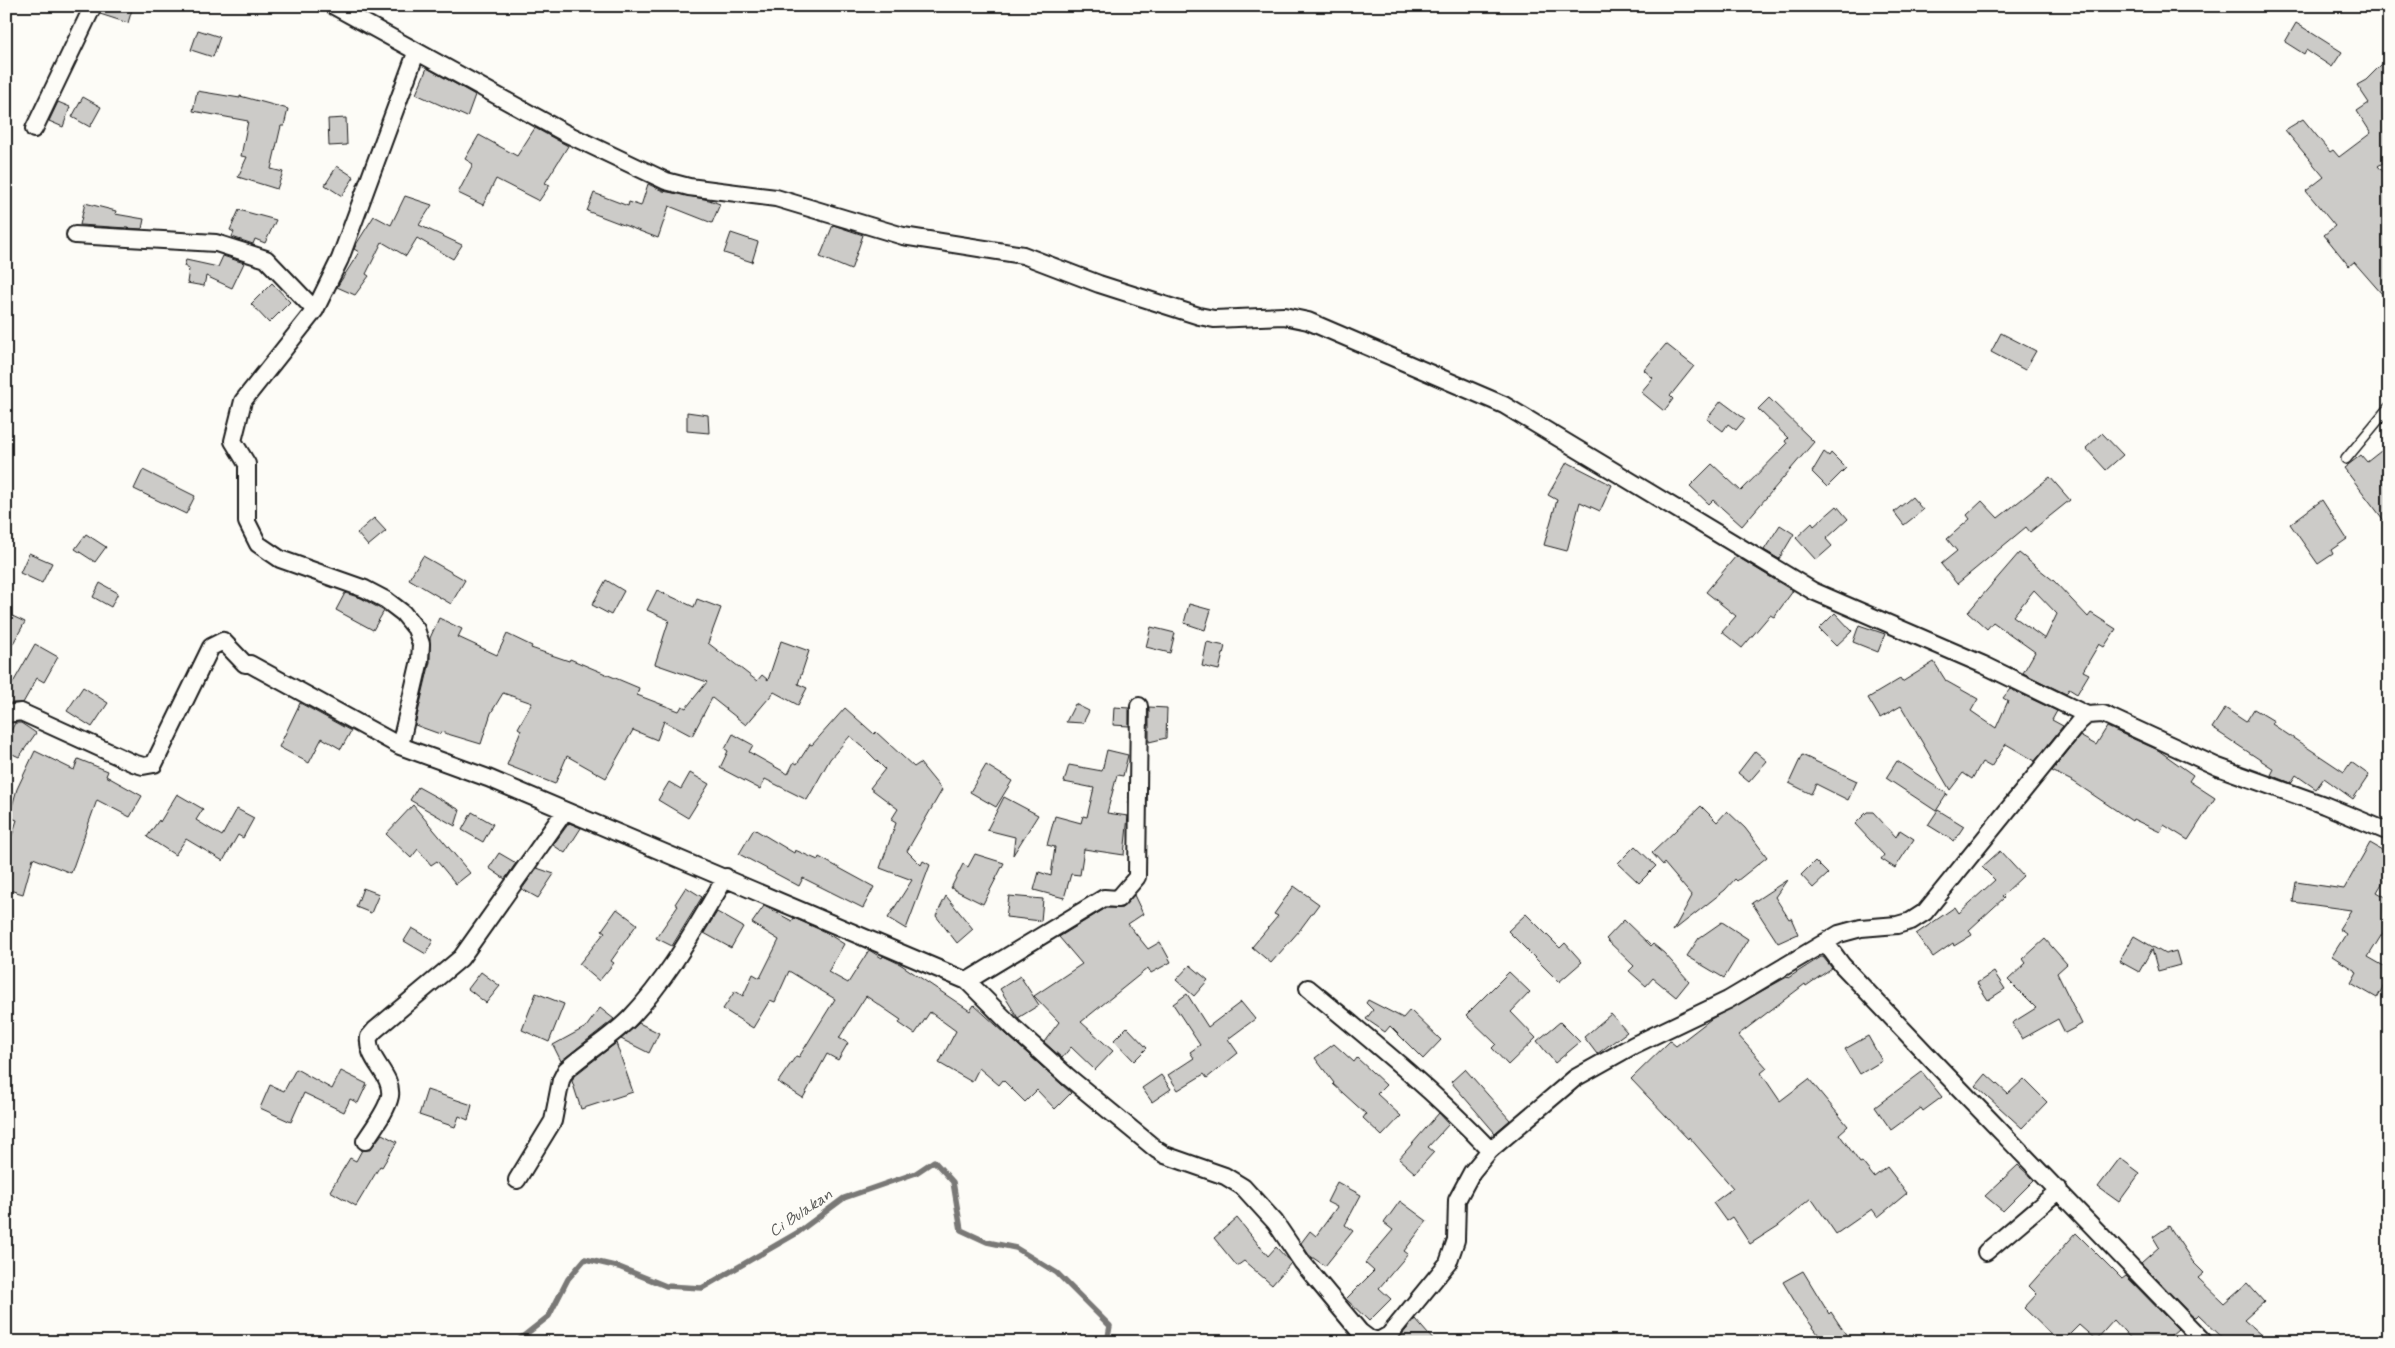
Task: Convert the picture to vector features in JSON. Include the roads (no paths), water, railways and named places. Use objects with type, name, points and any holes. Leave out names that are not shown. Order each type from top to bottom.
[{"type":"street","points":[[34,129],[94,6]]},
{"type":"street","points":[[334,6],[565,133],[666,181],[697,188],[776,198],[904,236],[1023,255],[1099,284],[1199,316],[1214,319],[1284,316],[1308,321],[1504,405],[1812,591],[1984,665],[2087,715],[2103,714],[2218,767],[2324,805],[2389,832]]},
{"type":"street","points":[[400,746],[420,660],[421,644],[416,629],[403,613],[379,596],[280,559],[267,552],[255,539],[247,522],[247,464],[233,441],[242,401],[315,310],[340,259],[416,52]]},
{"type":"street","points":[[75,235],[216,243],[266,259],[315,310]]},
{"type":"street","points":[[6,714],[21,712],[133,763],[149,766],[154,764],[211,647],[223,641],[245,664],[250,664],[400,746],[488,778],[967,982],[1067,1076],[1157,1150],[1165,1155],[1225,1176],[1242,1187],[1275,1222],[1302,1262],[1334,1303],[1368,1338],[1378,1341],[1389,1335],[1448,1263],[1456,1240],[1457,1200],[1472,1172],[1490,1150],[1574,1078],[1634,1045],[1728,1000],[1839,934],[1854,930],[1897,926],[1911,921],[1925,912],[2079,722],[2087,715]]},
{"type":"street","points":[[967,982],[1104,898],[1118,899],[1137,877],[1139,706]]},
{"type":"street","points":[[365,1141],[387,1104],[390,1090],[370,1053],[369,1037],[374,1030],[460,958],[565,811]]},
{"type":"street","points":[[517,1180],[553,1121],[561,1080],[566,1070],[631,1017],[650,995],[688,940],[726,878]]},
{"type":"street","points":[[1825,942],[1842,965],[2204,1342]]},
{"type":"street","points":[[1308,988],[1377,1045],[1460,1119],[1490,1150]]},
{"type":"street","points":[[1986,1252],[2059,1190]]},
{"type":"lane","points":[[2346,459],[2389,407]]},
{"type":"waterway","name":"Ci Bulakan","points":[[516,1342],[549,1316],[568,1279],[585,1259],[619,1267],[666,1286],[702,1288],[797,1233],[844,1198],[916,1173],[934,1161],[953,1182],[961,1230],[987,1242],[1016,1248],[1057,1273],[1110,1326],[1107,1342]]}]
